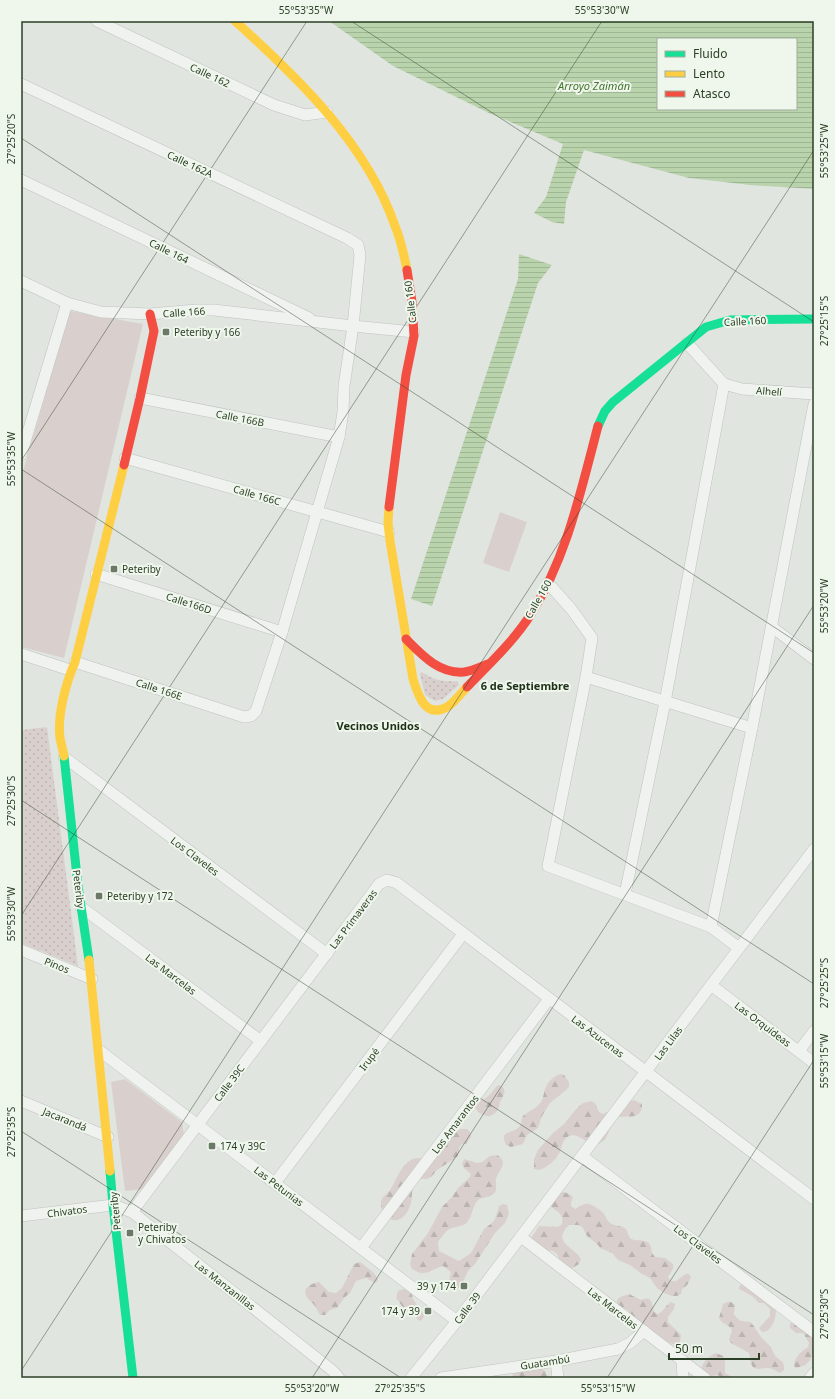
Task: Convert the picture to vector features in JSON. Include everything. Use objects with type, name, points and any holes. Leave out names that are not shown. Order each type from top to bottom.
[{"type":"main road","name":"Calle 160","points":[[235,21],[287,70],[327,112],[356,150],[390,213],[401,248],[410,286],[414,332],[408,364],[389,501],[389,532],[413,679],[418,698],[431,710],[439,711],[448,707],[512,640],[531,614],[548,583],[562,552],[576,509],[600,420],[612,402],[706,327],[730,320],[814,319]]},
{"type":"main road","name":"Peteriby","points":[[133,1378],[114,1205],[100,1051],[92,979],[81,907],[64,757],[60,738],[60,719],[140,398],[154,330],[150,314]]},
{"type":"main road","points":[[406,640],[428,662],[445,670],[464,672],[490,664]]},
{"type":"street","name":"Calle 162","points":[[97,21],[274,105],[304,115],[327,112]]},
{"type":"street","name":"Calle 162A","points":[[21,84],[348,238],[358,245],[360,255],[352,326]]},
{"type":"street","name":"Calle 164","points":[[21,180],[317,322]]},
{"type":"street","name":"Calle 166","points":[[21,281],[67,303],[101,312],[150,314],[214,310],[414,332]]},
{"type":"street","points":[[21,455],[67,303]]},
{"type":"street","points":[[282,632],[339,437],[352,326]]},
{"type":"street","points":[[624,894],[665,702],[724,384],[687,343]]},
{"type":"street","name":"Alhelí","points":[[724,384],[742,389],[814,394]]},
{"type":"street","name":"Calle 166B","points":[[140,398],[339,437]]},
{"type":"street","points":[[711,927],[772,627],[814,404]]},
{"type":"street","name":"Calle 166C","points":[[125,458],[389,532]]},
{"type":"street","name":"Calle166D","points":[[96,574],[282,632]]},
{"type":"street","points":[[548,583],[572,610],[592,638],[586,677],[548,866],[711,927],[738,948]]},
{"type":"street","points":[[772,627],[814,659]]},
{"type":"street","name":"Calle 166E","points":[[21,654],[73,666],[244,717],[251,716],[256,710],[282,632]]},
{"type":"street","points":[[586,677],[752,728]]},
{"type":"street","name":"Los Claveles","points":[[64,757],[327,954]]},
{"type":"street","name":"Las Lilas","points":[[521,1237],[814,849]]},
{"type":"street","name":"Las Azucenas","points":[[379,884],[387,880],[397,884],[814,1199]]},
{"type":"street","name":"Las Primaveras","points":[[327,954],[379,884]]},
{"type":"street","name":"Las Marcelas","points":[[81,907],[261,1041]]},
{"type":"street","name":"Irupé","points":[[275,1183],[463,934]]},
{"type":"street","name":"Pinos","points":[[21,950],[92,979]]},
{"type":"street","name":"Calle 39C","points":[[132,1212],[327,954]]},
{"type":"street","name":"Las Orquídeas","points":[[711,985],[814,1063]]},
{"type":"street","name":"Los Amarantos","points":[[361,1248],[549,999]]},
{"type":"street","points":[[799,1051],[814,1031]]},
{"type":"street","name":"Las Petunias","points":[[100,1051],[457,1321]]},
{"type":"street","name":"Jacarandá","points":[[21,1101],[108,1137]]},
{"type":"street","name":"Los Claveles","points":[[582,1156],[814,1332]]},
{"type":"street","name":"Las Manzanillas","points":[[114,1205],[132,1212],[336,1374]]},
{"type":"street","name":"Chivatos","points":[[21,1216],[114,1205]]},
{"type":"street","name":"Las Marcelas","points":[[521,1237],[705,1378]]},
{"type":"street","name":"Calle 39","points":[[411,1378],[457,1321],[521,1237]]},
{"type":"street","name":"Guatambú","points":[[440,1378],[556,1361],[618,1349],[630,1343],[644,1332]]},
{"type":"street","points":[[556,1361],[558,1378]]},
{"type":"street","points":[[682,1361],[684,1378]]},
{"type":"street","points":[[810,1378],[814,1373]]},
{"type":"green space","points":[[70,311],[143,324],[64,658],[21,647],[21,478]]},
{"type":"green space","points":[[500,512],[527,522],[509,572],[483,563]]},
{"type":"green space","points":[[421,672],[438,680],[457,681],[459,685],[443,699],[435,701],[425,695],[420,674]]},
{"type":"green space","points":[[47,727],[78,966],[21,943],[21,730]]},
{"type":"green space","points":[[560,1074],[564,1075],[569,1082],[569,1087],[550,1103],[542,1116],[538,1128],[527,1135],[523,1144],[511,1147],[506,1145],[504,1140],[505,1135],[519,1127],[523,1116],[537,1106],[543,1099],[546,1086],[549,1081]]},
{"type":"green space","points":[[125,1079],[182,1122],[184,1135],[144,1189],[125,1191],[111,1082]]},
{"type":"green space","points":[[499,1085],[505,1090],[496,1112],[490,1116],[483,1115],[475,1107]]},
{"type":"green space","points":[[634,1100],[642,1104],[639,1113],[633,1116],[615,1118],[605,1140],[594,1144],[575,1135],[569,1136],[564,1141],[556,1158],[551,1163],[539,1170],[534,1169],[534,1159],[538,1150],[583,1103],[591,1101],[595,1103],[599,1112],[603,1114],[615,1106]]},
{"type":"green space","points":[[467,1129],[470,1132],[471,1137],[466,1144],[462,1144],[459,1148],[457,1157],[437,1170],[431,1177],[427,1179],[418,1179],[412,1187],[411,1202],[406,1214],[400,1219],[396,1220],[388,1218],[381,1207],[381,1202],[407,1162],[417,1158],[429,1159],[454,1131]]},
{"type":"green space","points":[[497,1155],[503,1161],[503,1164],[496,1179],[495,1192],[490,1196],[478,1200],[469,1220],[465,1224],[450,1229],[445,1233],[438,1242],[439,1251],[459,1261],[471,1253],[484,1229],[495,1219],[499,1206],[503,1204],[507,1205],[509,1214],[505,1223],[495,1233],[475,1264],[468,1271],[459,1288],[451,1290],[448,1286],[451,1272],[443,1266],[424,1273],[417,1272],[412,1269],[410,1264],[412,1254],[428,1233],[442,1207],[452,1197],[458,1188],[469,1178],[471,1174],[462,1164],[464,1159],[477,1163],[482,1162],[490,1156]]},
{"type":"green space","points":[[564,1192],[573,1197],[571,1206],[575,1209],[582,1205],[589,1204],[603,1213],[610,1223],[626,1229],[630,1238],[633,1240],[646,1241],[649,1243],[655,1257],[665,1258],[673,1264],[673,1269],[668,1277],[671,1281],[676,1281],[688,1273],[691,1277],[688,1284],[682,1289],[681,1294],[672,1296],[664,1293],[657,1288],[650,1278],[630,1265],[618,1260],[612,1253],[600,1248],[587,1236],[583,1228],[579,1225],[569,1225],[562,1236],[566,1244],[581,1259],[579,1264],[571,1269],[561,1262],[557,1254],[553,1251],[538,1249],[529,1241],[539,1226],[558,1227],[562,1224],[561,1215],[550,1206],[555,1194]]},
{"type":"green space","points":[[360,1262],[373,1272],[378,1280],[377,1282],[375,1283],[366,1278],[356,1281],[350,1293],[337,1308],[330,1310],[325,1315],[320,1315],[315,1306],[306,1296],[305,1293],[307,1288],[311,1284],[319,1282],[329,1292],[336,1293],[342,1288],[354,1264]]},
{"type":"green space","points":[[742,1283],[776,1310],[774,1322],[767,1331],[762,1332],[759,1328],[770,1316],[770,1309],[764,1303],[759,1303],[752,1296],[739,1289]]},
{"type":"green space","points":[[406,1288],[409,1290],[415,1302],[424,1314],[423,1319],[420,1321],[412,1312],[405,1310],[396,1298],[398,1291]]},
{"type":"green space","points":[[629,1294],[641,1300],[650,1299],[654,1312],[658,1314],[671,1302],[675,1304],[674,1309],[668,1317],[668,1322],[681,1335],[678,1345],[665,1342],[649,1330],[643,1322],[630,1318],[628,1310],[619,1308],[617,1305],[617,1300],[620,1297]]},
{"type":"green space","points":[[731,1302],[735,1305],[734,1314],[737,1318],[741,1321],[750,1322],[753,1325],[761,1337],[771,1347],[775,1356],[783,1362],[784,1370],[780,1373],[770,1368],[754,1368],[751,1363],[749,1353],[731,1343],[729,1340],[732,1330],[719,1318],[723,1304]]},
{"type":"green space","points":[[793,1321],[814,1335],[814,1346],[810,1360],[807,1364],[796,1368],[794,1363],[800,1353],[808,1347],[809,1343],[803,1333],[796,1333],[790,1328],[790,1324]]},
{"type":"green space","points":[[716,1353],[723,1356],[725,1361],[725,1373],[734,1378],[724,1378],[717,1375],[707,1377],[700,1372],[706,1360]]},
{"type":"green space","points":[[542,1368],[548,1378],[512,1378],[514,1369]]},
{"type":"water","name":"Arroyo Zaimán","points":[[329,21],[814,21],[814,189],[750,185],[689,178],[584,150],[566,202],[564,224],[552,222],[534,213],[546,197],[563,144],[489,113],[393,66]]},
{"type":"water","points":[[519,254],[552,265],[538,283],[432,606],[411,599],[518,279]]},
{"type":"traffic: fast","points":[[598,426],[605,411],[613,402],[706,327],[730,320],[814,319]]},
{"type":"traffic: fast","points":[[64,756],[78,886],[89,960]]},
{"type":"traffic: fast","points":[[110,1171],[133,1378]]},
{"type":"traffic: slow","points":[[235,21],[306,89],[349,140],[367,167],[383,196],[399,237],[407,270]]},
{"type":"traffic: slow","points":[[64,756],[59,729],[63,699],[75,662],[124,465]]},
{"type":"traffic: slow","points":[[389,507],[388,523],[390,541],[413,679],[417,692],[428,708],[439,710],[450,705],[467,687]]},
{"type":"traffic: slow","points":[[89,960],[110,1171]]},
{"type":"traffic: jam","points":[[389,507],[406,375],[414,336],[412,302],[407,270]]},
{"type":"traffic: jam","points":[[124,465],[154,331],[150,314]]},
{"type":"traffic: jam","points":[[467,687],[517,634],[544,592],[564,546],[572,523],[598,426]]},
{"type":"traffic: jam","points":[[406,639],[425,657],[439,667],[447,670],[464,672],[488,664]]},
{"type":"place","name":"Peteriby y 166","points":[[166,332]]},
{"type":"place","name":"Peteriby","points":[[114,569]]},
{"type":"place","name":"Peteriby y 172","points":[[99,896]]},
{"type":"place","name":"174 y 39C","points":[[212,1146]]},
{"type":"place","name":"Peteriby y Chivatos","points":[[130,1233]]},
{"type":"place","name":"39 y 174","points":[[464,1286]]},
{"type":"place","name":"174 y 39","points":[[428,1311]]},
{"type":"district","name":"6 de Septiembre","points":[[525,686]]},
{"type":"district","name":"Vecinos Unidos","points":[[378,726]]}]
